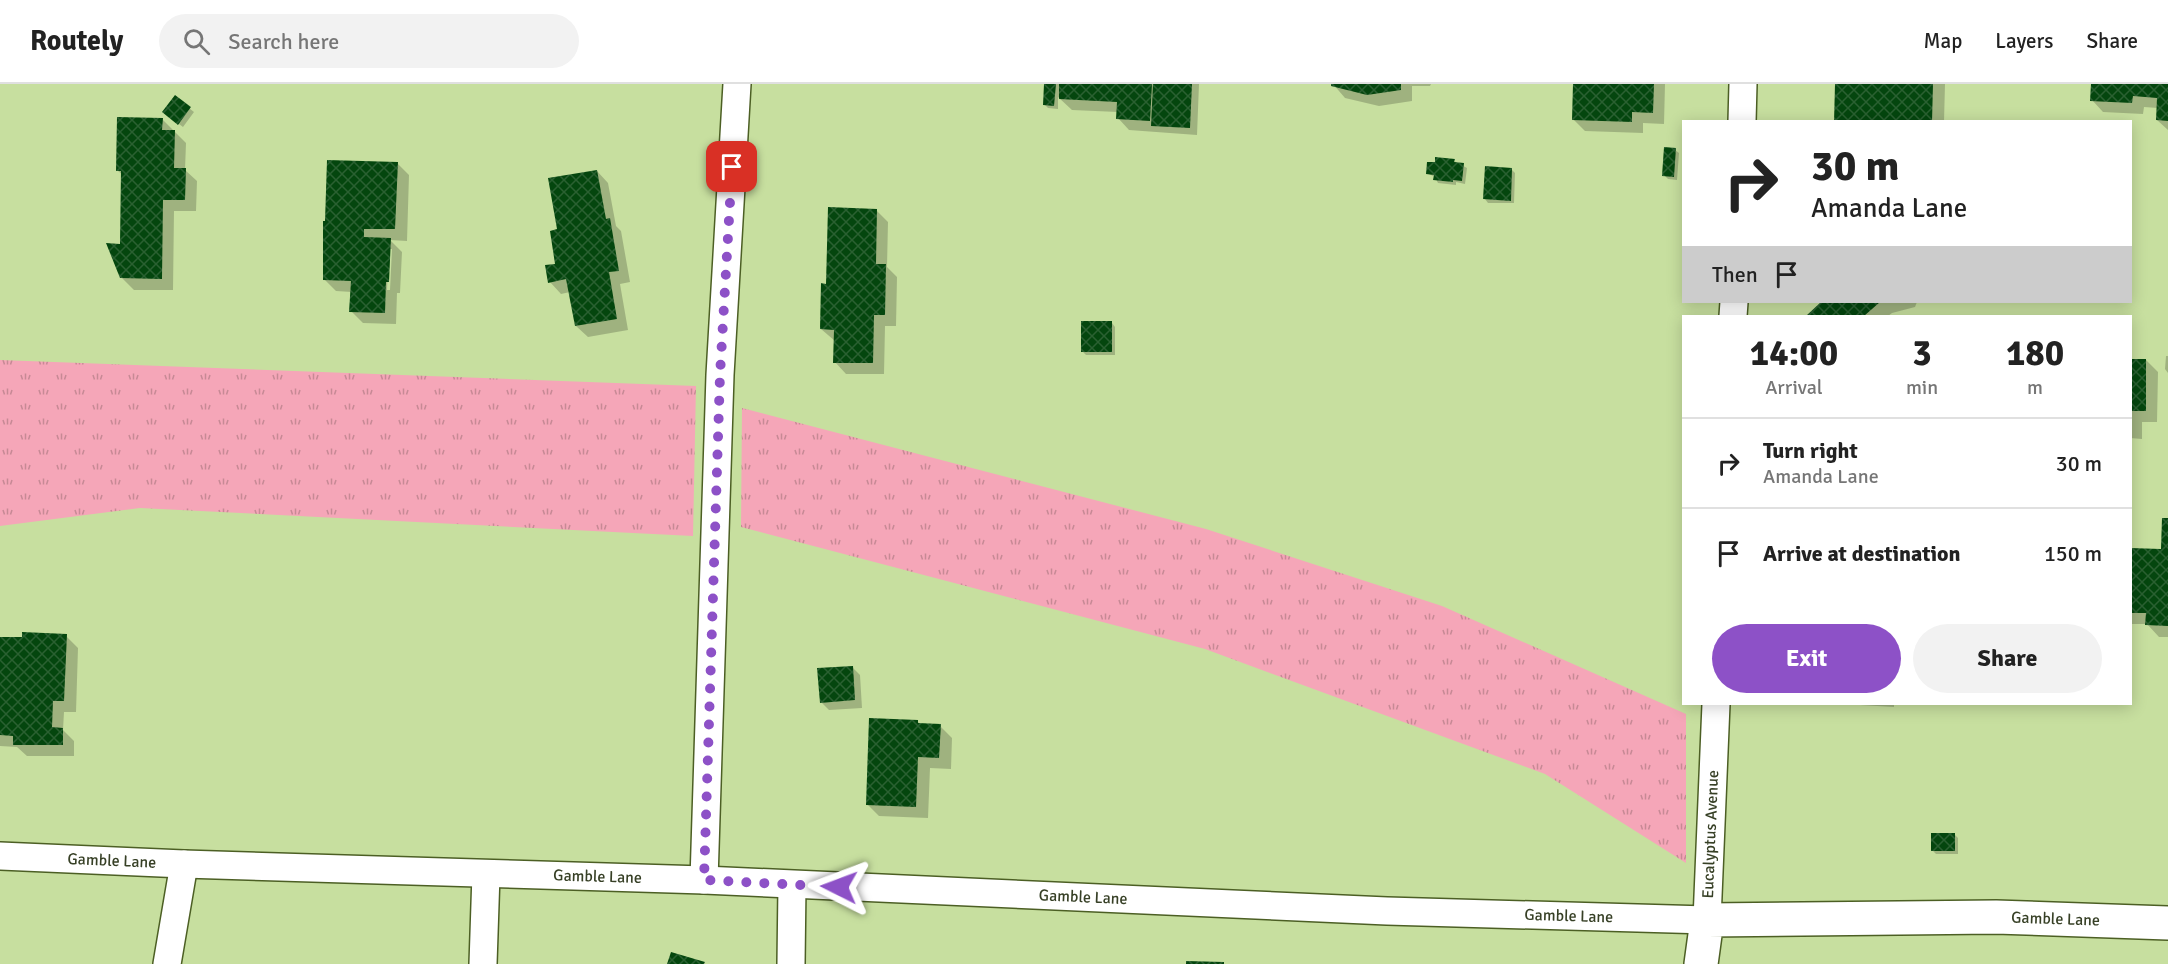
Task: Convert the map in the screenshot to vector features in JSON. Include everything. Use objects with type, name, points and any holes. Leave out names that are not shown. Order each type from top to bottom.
[{"type":"street","points":[[704,880],[720,375],[737,84]]},
{"type":"street","points":[[1742,120],[1743,84]]},
{"type":"street","name":"Eucalyptus Avenue","points":[[1701,964],[1707,920],[1716,705]]},
{"type":"street","name":"Gamble Lane","points":[[0,856],[704,880],[1387,911],[1707,920],[1996,917],[2168,922]]},
{"type":"street","points":[[167,964],[184,864]]},
{"type":"street","points":[[483,964],[486,874]]},
{"type":"street","points":[[791,964],[792,885]]},
{"type":"green space","points":[[0,360],[696,386],[693,536],[140,508],[0,526]]},
{"type":"green space","points":[[742,408],[1206,529],[1442,606],[1686,714],[1686,863],[1545,774],[1205,649],[741,527]]},
{"type":"building","points":[[1044,84],[1056,84],[1054,106],[1043,105]]},
{"type":"building","points":[[1059,84],[1152,84],[1150,121],[1116,119],[1117,102],[1059,99]]},
{"type":"building","points":[[1153,84],[1192,84],[1190,128],[1151,126]]},
{"type":"building","points":[[1331,84],[1401,84],[1401,90],[1367,95],[1331,86]]},
{"type":"building","points":[[1573,84],[1654,84],[1653,113],[1632,112],[1632,122],[1572,120]]},
{"type":"building","points":[[1835,84],[1933,84],[1932,120],[1834,120]]},
{"type":"building","points":[[2091,84],[2168,84],[2168,121],[2156,120],[2157,98],[2133,96],[2132,103],[2090,101]]},
{"type":"building","points":[[175,95],[191,107],[178,125],[162,112]]},
{"type":"building","points":[[117,117],[163,118],[162,130],[175,130],[174,168],[186,168],[185,200],[163,200],[162,279],[120,278],[106,243],[120,244],[121,171],[116,171]]},
{"type":"building","points":[[1664,147],[1676,148],[1674,177],[1662,176]]},
{"type":"building","points":[[1435,157],[1455,159],[1454,162],[1464,163],[1462,181],[1433,180],[1434,175],[1426,174],[1427,162],[1435,162]]},
{"type":"building","points":[[327,160],[398,162],[395,229],[364,229],[364,237],[391,238],[385,313],[349,312],[351,281],[323,280],[323,221],[325,221]]},
{"type":"building","points":[[1485,166],[1512,168],[1511,201],[1483,199]]},
{"type":"building","points":[[597,170],[606,219],[610,218],[619,271],[609,272],[617,319],[575,326],[566,279],[548,283],[545,265],[555,264],[550,231],[557,229],[548,178]]},
{"type":"building","points":[[828,207],[877,209],[876,264],[886,264],[885,315],[874,315],[873,363],[833,363],[834,330],[820,329],[821,283],[826,284]]},
{"type":"building","points":[[1820,303],[1879,303],[1865,315],[1807,315]]},
{"type":"building","points":[[1081,321],[1112,321],[1112,352],[1081,352]]},
{"type":"building","points":[[2132,359],[2146,359],[2146,411],[2132,411]]},
{"type":"building","points":[[2162,518],[2168,518],[2168,626],[2145,625],[2146,613],[2132,613],[2132,548],[2161,549]]},
{"type":"building","points":[[22,632],[67,634],[64,701],[53,701],[52,727],[63,728],[63,745],[13,745],[13,736],[0,735],[0,637],[22,637]]},
{"type":"building","points":[[853,666],[855,700],[820,703],[817,668]]},
{"type":"building","points":[[869,718],[918,720],[918,723],[941,724],[939,758],[918,757],[916,807],[866,805]]},
{"type":"building","points":[[1931,833],[1955,833],[1955,851],[1931,851]]},
{"type":"building","points":[[671,952],[705,962],[704,964],[667,964]]},
{"type":"building","points":[[1186,961],[1224,962],[1224,964],[1186,964]]},
{"type":"route","points":[[732,167],[720,375],[704,880],[839,887]]}]
